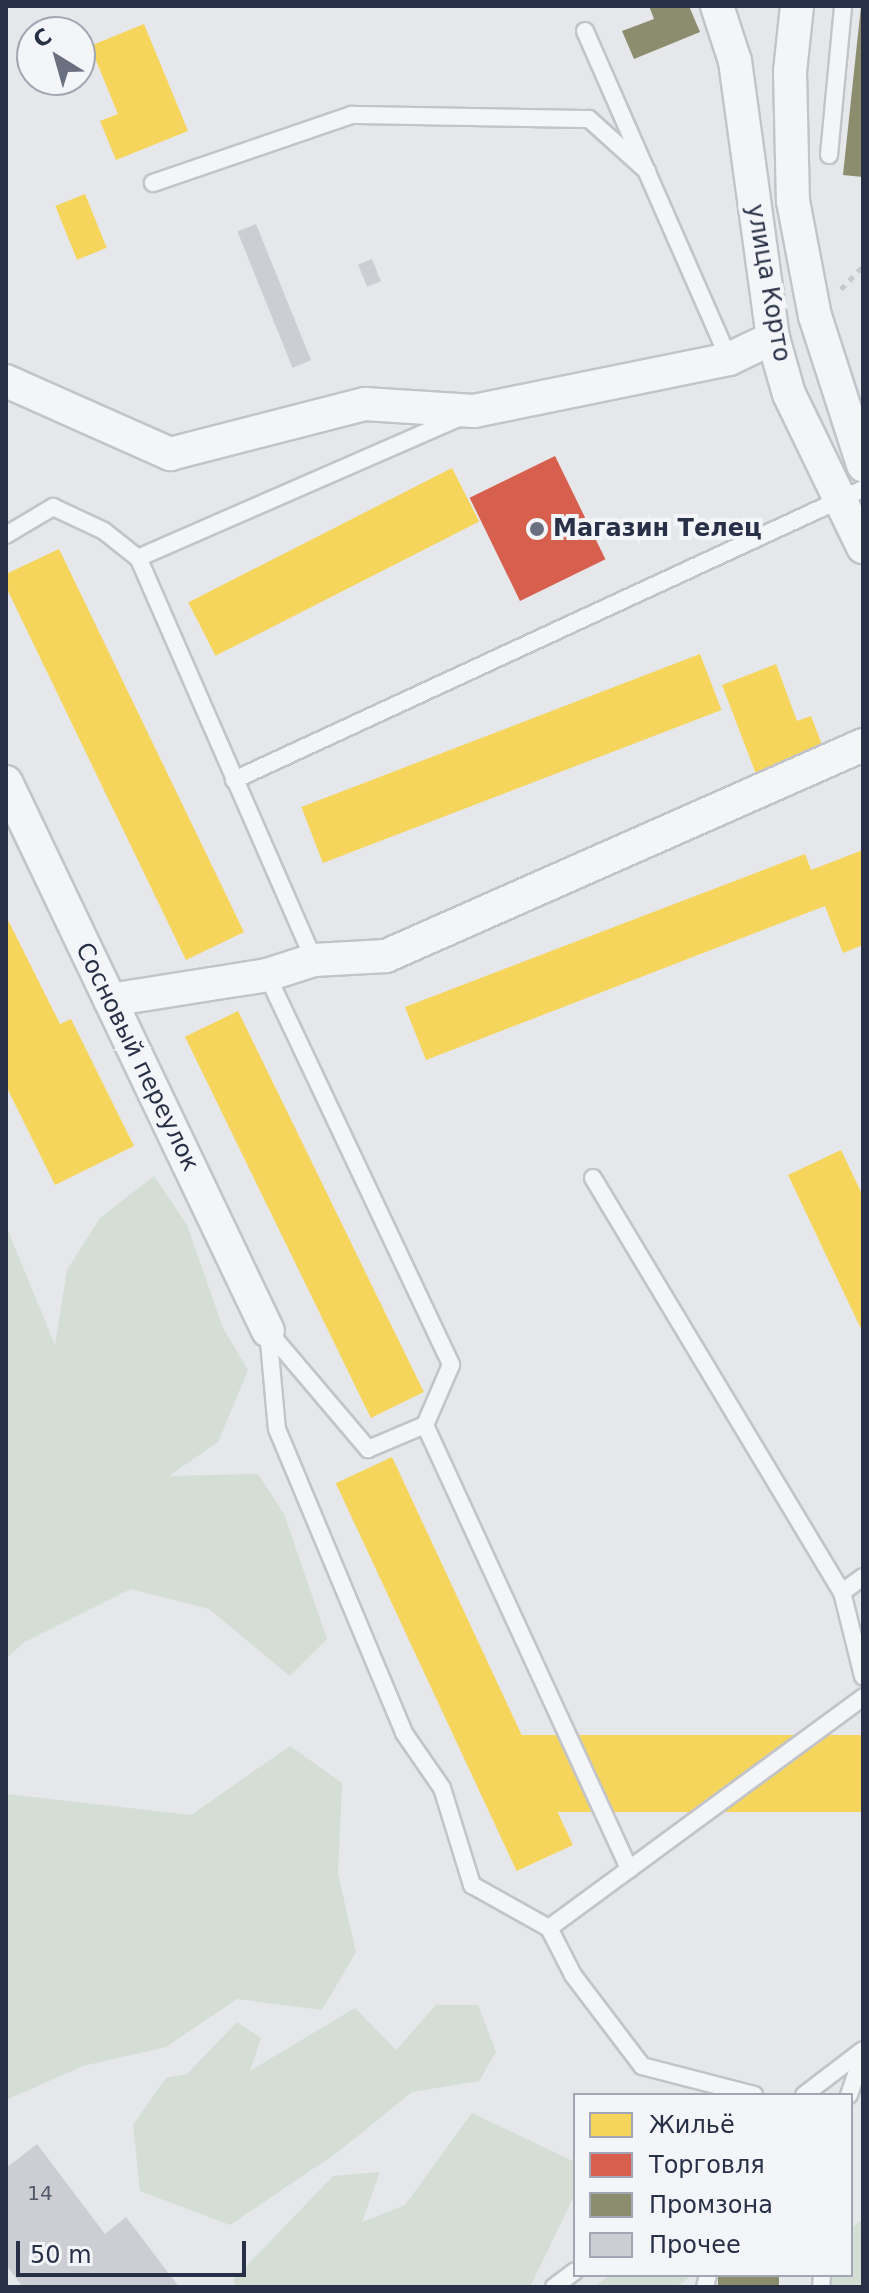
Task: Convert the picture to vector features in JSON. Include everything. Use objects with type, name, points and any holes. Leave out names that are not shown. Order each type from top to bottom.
[{"type":"street","name":"улица Корто","points":[[717,6],[735,61],[773,338],[789,394],[852,496],[863,547]]},
{"type":"street","points":[[797,6],[790,71],[793,201],[818,329],[863,465]]},
{"type":"street","points":[[6,381],[170,454],[365,404],[474,411],[729,359],[773,338]]},
{"type":"street","points":[[110,1000],[267,975],[314,960],[386,956],[863,745]]},
{"type":"street","name":"Сосновый переулок","points":[[6,782],[268,1331]]},
{"type":"lane","points":[[829,155],[843,6]]},
{"type":"lane","points":[[585,31],[729,359]]},
{"type":"lane","points":[[153,183],[352,115],[589,119],[647,171]]},
{"type":"lane","points":[[138,558],[474,411]]},
{"type":"lane","points":[[234,780],[852,496]]},
{"type":"lane","points":[[6,535],[53,507],[104,531],[138,558],[314,960]]},
{"type":"lane","points":[[267,975],[451,1365],[425,1425],[368,1449],[268,1331]]},
{"type":"lane","points":[[593,1178],[842,1592],[863,1676]]},
{"type":"lane","points":[[268,1331],[277,1429],[404,1733],[442,1788],[472,1885],[549,1928],[573,1975],[642,2066],[746,2093]]},
{"type":"lane","points":[[425,1425],[629,1869]]},
{"type":"lane","points":[[842,1592],[863,1577]]},
{"type":"lane","points":[[549,1928],[863,1697]]},
{"type":"lane","points":[[807,2093],[863,2052]]},
{"type":"lane","points":[[850,2093],[863,2052]]},
{"type":"lane","points":[[554,2287],[573,2273]]},
{"type":"shaded area","points":[[154,1176],[187,1225],[223,1328],[248,1370],[218,1442],[169,1476],[258,1474],[284,1514],[327,1639],[290,1676],[209,1609],[131,1589],[23,1643],[6,1659],[6,1226],[55,1345],[67,1270],[100,1218]]},
{"type":"shaded area","points":[[290,1746],[342,1783],[338,1874],[356,1952],[322,2010],[237,1999],[166,2047],[83,2066],[6,2100],[6,1794],[191,1815]]},
{"type":"shaded area","points":[[436,2005],[478,2005],[496,2052],[479,2081],[412,2092],[338,2152],[230,2225],[140,2191],[133,2125],[166,2078],[187,2074],[237,2022],[261,2038],[250,2071],[355,2008],[396,2050]]},
{"type":"shaded area","points":[[472,2113],[573,2161],[573,2198],[530,2287],[236,2287],[233,2280],[333,2176],[380,2172],[362,2222],[405,2205]]},
{"type":"shaded area","points":[[863,2219],[863,2287],[829,2287],[828,2277],[853,2277],[853,2226]]},
{"type":"shaded area","points":[[608,2277],[690,2277],[677,2287],[593,2287]]},
{"type":"building: Жильё","points":[[144,24],[188,131],[116,160],[100,121],[118,114],[96,61],[96,44]]},
{"type":"building: Жильё","points":[[85,194],[107,248],[77,260],[55,206]]},
{"type":"building: Жильё","points":[[452,468],[479,521],[216,656],[188,602]]},
{"type":"building: Жильё","points":[[59,549],[244,932],[186,960],[6,587],[6,574]]},
{"type":"building: Жильё","points":[[700,654],[722,710],[323,863],[301,807]]},
{"type":"building: Жильё","points":[[776,664],[797,721],[811,716],[831,768],[764,795],[722,685]]},
{"type":"building: Жильё","points":[[863,850],[863,945],[843,953],[825,906],[426,1060],[405,1007],[805,854],[811,870]]},
{"type":"building: Жильё","points":[[6,916],[60,1024],[71,1019],[134,1146],[55,1185],[6,1086]]},
{"type":"building: Жильё","points":[[238,1011],[424,1392],[371,1418],[185,1037]]},
{"type":"building: Жильё","points":[[841,1150],[863,1196],[863,1333],[788,1175]]},
{"type":"building: Жильё","points":[[392,1457],[573,1845],[517,1871],[336,1483]]},
{"type":"building: Жильё","points":[[500,1735],[863,1735],[863,1812],[500,1812]]},
{"type":"building: Торговля","name":"Магазин Телец","points":[[555,456],[605,559],[520,601],[470,498]]},
{"type":"building: Промзона","points":[[649,6],[689,6],[700,32],[634,59],[622,31],[654,19]]},
{"type":"building: Промзона","points":[[863,6],[863,177],[843,175]]},
{"type":"building: Промзона","points":[[718,2277],[779,2277],[779,2287],[718,2287]]},
{"type":"building: Прочее","points":[[256,224],[311,360],[293,368],[237,231]]},
{"type":"building: Прочее","points":[[372,259],[381,281],[367,287],[358,265]]},
{"type":"building: Прочее","points":[[37,2144],[105,2234],[126,2217],[179,2287],[23,2287],[6,2265],[6,2168]]},
{"type":"place","name":"Магазин Телец","points":[[537,529]]}]
